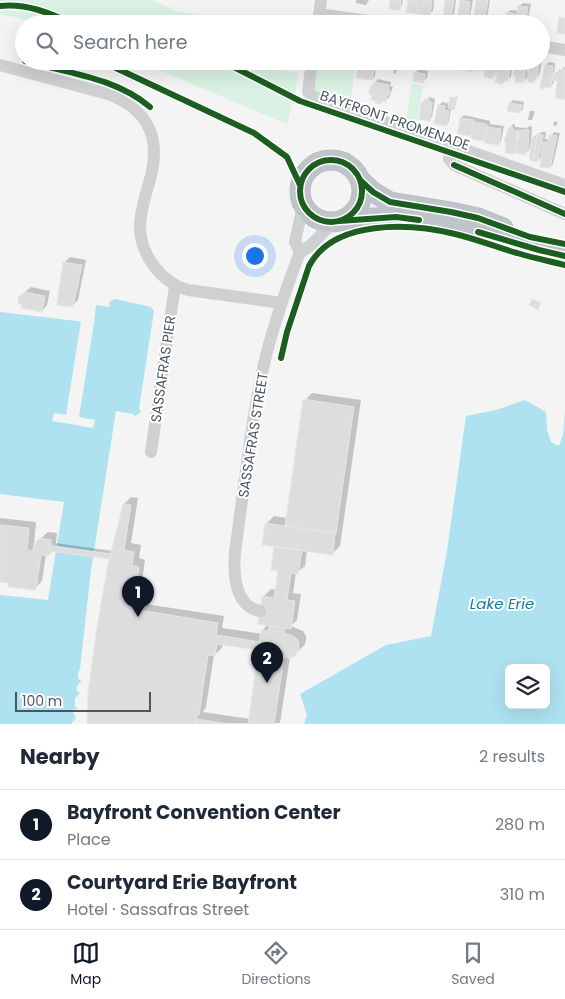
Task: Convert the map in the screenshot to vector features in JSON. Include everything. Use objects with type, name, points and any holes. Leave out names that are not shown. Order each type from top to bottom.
[{"type":"highway","points":[[565,244],[530,237],[478,218],[390,202],[373,192],[350,167],[343,162],[335,160],[318,162],[306,173],[302,180],[300,197],[303,205],[314,217],[322,221],[396,218],[447,224],[565,256]]},
{"type":"highway","points":[[337,221],[354,212],[358,205],[361,197],[360,180]]},
{"type":"street","points":[[319,15],[321,0]]},
{"type":"street","points":[[550,48],[565,50]]},
{"type":"street","points":[[0,65],[15,69]]},
{"type":"street","points":[[19,70],[108,94],[133,106],[142,115],[153,137],[154,156],[141,214],[140,228],[145,250],[158,272],[175,286],[188,290],[282,304]]},
{"type":"street","points":[[311,70],[308,92],[323,100],[565,185]]},
{"type":"street","points":[[450,146],[449,159],[454,165],[565,214]]},
{"type":"street","name":"SASSAFRAS STREET","points":[[260,611],[251,609],[241,598],[234,570],[234,559],[264,364],[300,252],[295,242],[303,205]]},
{"type":"street","points":[[300,252],[310,248],[324,230],[337,221]]},
{"type":"street","name":"SASSAFRAS PIER","points":[[151,452],[175,286]]},
{"type":"green space","points":[[0,0],[154,0],[175,11],[201,15],[15,15],[15,17],[0,14]]},
{"type":"green space","points":[[158,70],[284,70],[298,73],[295,95],[287,124]]},
{"type":"green space","points":[[316,70],[355,70],[350,104],[315,91],[313,87]]},
{"type":"green space","points":[[412,83],[423,86],[416,128],[405,124]]},
{"type":"water","points":[[116,299],[151,307],[154,311],[139,409],[141,412],[135,416],[116,411],[91,570],[78,675],[82,682],[76,688],[80,693],[75,698],[75,706],[78,708],[73,710],[76,718],[71,724],[0,724],[0,595],[48,600],[64,502],[0,494],[0,312],[94,323],[96,305],[109,307],[110,301]]},
{"type":"water","name":"Lake Erie","points":[[525,400],[546,412],[547,430],[551,442],[559,446],[563,435],[565,411],[565,724],[304,724],[307,715],[300,694],[386,645],[431,636],[447,551],[466,416],[496,410]]},
{"type":"pier","points":[[81,321],[94,323],[79,417],[95,420],[93,428],[52,421],[54,413],[66,415]]},
{"type":"building","points":[[390,0],[401,0],[400,10],[389,9]]},
{"type":"building","points":[[408,0],[419,0],[417,14],[406,12]]},
{"type":"building","points":[[421,0],[432,0],[430,15],[418,14]]},
{"type":"building","points":[[445,0],[454,0],[452,15],[443,15]]},
{"type":"building","points":[[460,0],[470,2],[469,15],[458,15]]},
{"type":"building","points":[[476,0],[488,0],[485,15],[474,15]]},
{"type":"building","points":[[518,6],[528,7],[527,15],[516,15]]},
{"type":"building","points":[[506,12],[515,14],[515,15],[506,15]]},
{"type":"building","points":[[559,17],[565,18],[565,34],[557,33]]},
{"type":"building","points":[[550,66],[553,66],[551,88],[540,88],[544,70],[550,70]]},
{"type":"building","points":[[559,69],[565,70],[565,100],[555,98],[557,81],[552,80],[553,73],[558,74]]},
{"type":"building","points":[[357,70],[374,70],[372,80],[356,78]]},
{"type":"building","points":[[485,70],[496,70],[493,79],[484,77]]},
{"type":"building","points":[[498,70],[510,70],[508,81],[502,80],[502,85],[495,82]]},
{"type":"building","points":[[514,70],[525,70],[524,82],[515,83],[516,78],[513,75]]},
{"type":"building","points":[[529,70],[538,70],[534,83],[527,81]]},
{"type":"building","points":[[414,72],[425,74],[424,83],[413,81]]},
{"type":"building","points":[[374,82],[389,85],[388,90],[390,90],[386,102],[381,101],[381,104],[371,100],[372,95],[369,94],[370,86],[373,87]]},
{"type":"building","points":[[450,97],[456,98],[454,110],[448,108]]},
{"type":"building","points":[[425,99],[429,99],[429,102],[432,102],[430,122],[419,119],[421,104]]},
{"type":"building","points":[[509,103],[522,105],[520,113],[507,111]]},
{"type":"building","points":[[438,105],[445,106],[444,110],[449,111],[447,126],[434,124]]},
{"type":"building","points":[[460,118],[474,120],[471,136],[457,134]]},
{"type":"building","points":[[473,122],[487,124],[485,141],[471,139]]},
{"type":"building","points":[[487,127],[501,129],[499,145],[484,143]]},
{"type":"building","points":[[509,127],[513,128],[512,130],[518,131],[514,154],[505,153],[506,142],[504,142]]},
{"type":"building","points":[[524,129],[529,130],[526,155],[515,153],[520,130],[524,131]]},
{"type":"building","points":[[537,134],[543,135],[538,162],[533,161]]},
{"type":"building","points":[[549,135],[557,136],[550,168],[540,167],[543,142],[548,143]]},
{"type":"building","points":[[532,137],[537,138],[533,161],[530,161],[531,158],[529,158]]},
{"type":"building","points":[[63,262],[82,265],[73,307],[57,305]]},
{"type":"building","points":[[24,292],[45,296],[42,312],[21,308],[22,304],[18,304],[19,296],[23,296]]},
{"type":"building","points":[[532,299],[541,303],[538,310],[529,305]]},
{"type":"building","points":[[303,399],[354,407],[336,533],[285,526]]},
{"type":"building","points":[[123,504],[131,505],[124,550],[134,552],[132,565],[139,567],[133,609],[218,623],[216,635],[260,642],[258,650],[217,644],[215,656],[208,655],[196,724],[87,724],[88,692],[97,627],[108,565]]},
{"type":"building","points":[[265,523],[335,533],[333,555],[262,545]]},
{"type":"building","points":[[0,525],[29,528],[27,550],[33,551],[34,542],[39,543],[40,538],[51,540],[49,556],[41,555],[36,590],[8,587],[8,583],[0,582]]},
{"type":"building","points":[[51,546],[111,554],[110,559],[50,551]]},
{"type":"building","points":[[274,546],[302,550],[298,574],[291,573],[287,600],[295,601],[291,629],[258,624],[262,596],[274,598],[278,571],[271,570]]},
{"type":"building","points":[[269,626],[285,628],[284,633],[298,640],[299,650],[294,657],[284,657],[274,724],[248,724],[261,630],[268,631]]},
{"type":"building","points":[[197,719],[230,724],[196,724]]},
{"type":"cycle path","points":[[0,6],[28,7],[52,15]]},
{"type":"cycle path","points":[[62,70],[122,89],[150,107]]},
{"type":"cycle path","points":[[120,70],[254,133],[287,157],[300,185]]},
{"type":"cycle path","name":"BAYFRONT PROMENADE","points":[[240,70],[300,101],[565,192]]},
{"type":"cycle path","points":[[331,160],[343,162],[353,169],[360,179],[362,191],[360,203],[353,213],[343,220],[331,222],[319,220],[309,213],[302,203],[300,191],[302,179],[309,169],[319,162],[331,160]]},
{"type":"cycle path","points":[[454,165],[565,214]]},
{"type":"cycle path","points":[[360,180],[373,192],[390,202],[478,218],[530,237],[565,244]]},
{"type":"cycle path","points":[[339,221],[396,217],[419,220]]},
{"type":"cycle path","points":[[281,358],[287,332],[309,266],[321,251],[336,240],[354,232],[374,228],[396,227],[437,230],[565,265]]},
{"type":"cycle path","points":[[478,232],[565,256]]},
{"type":"place","name":"Bayfront Convention Center","points":[[138,617]]},
{"type":"place","name":"Courtyard Erie Bayfront","points":[[267,683]]}]
